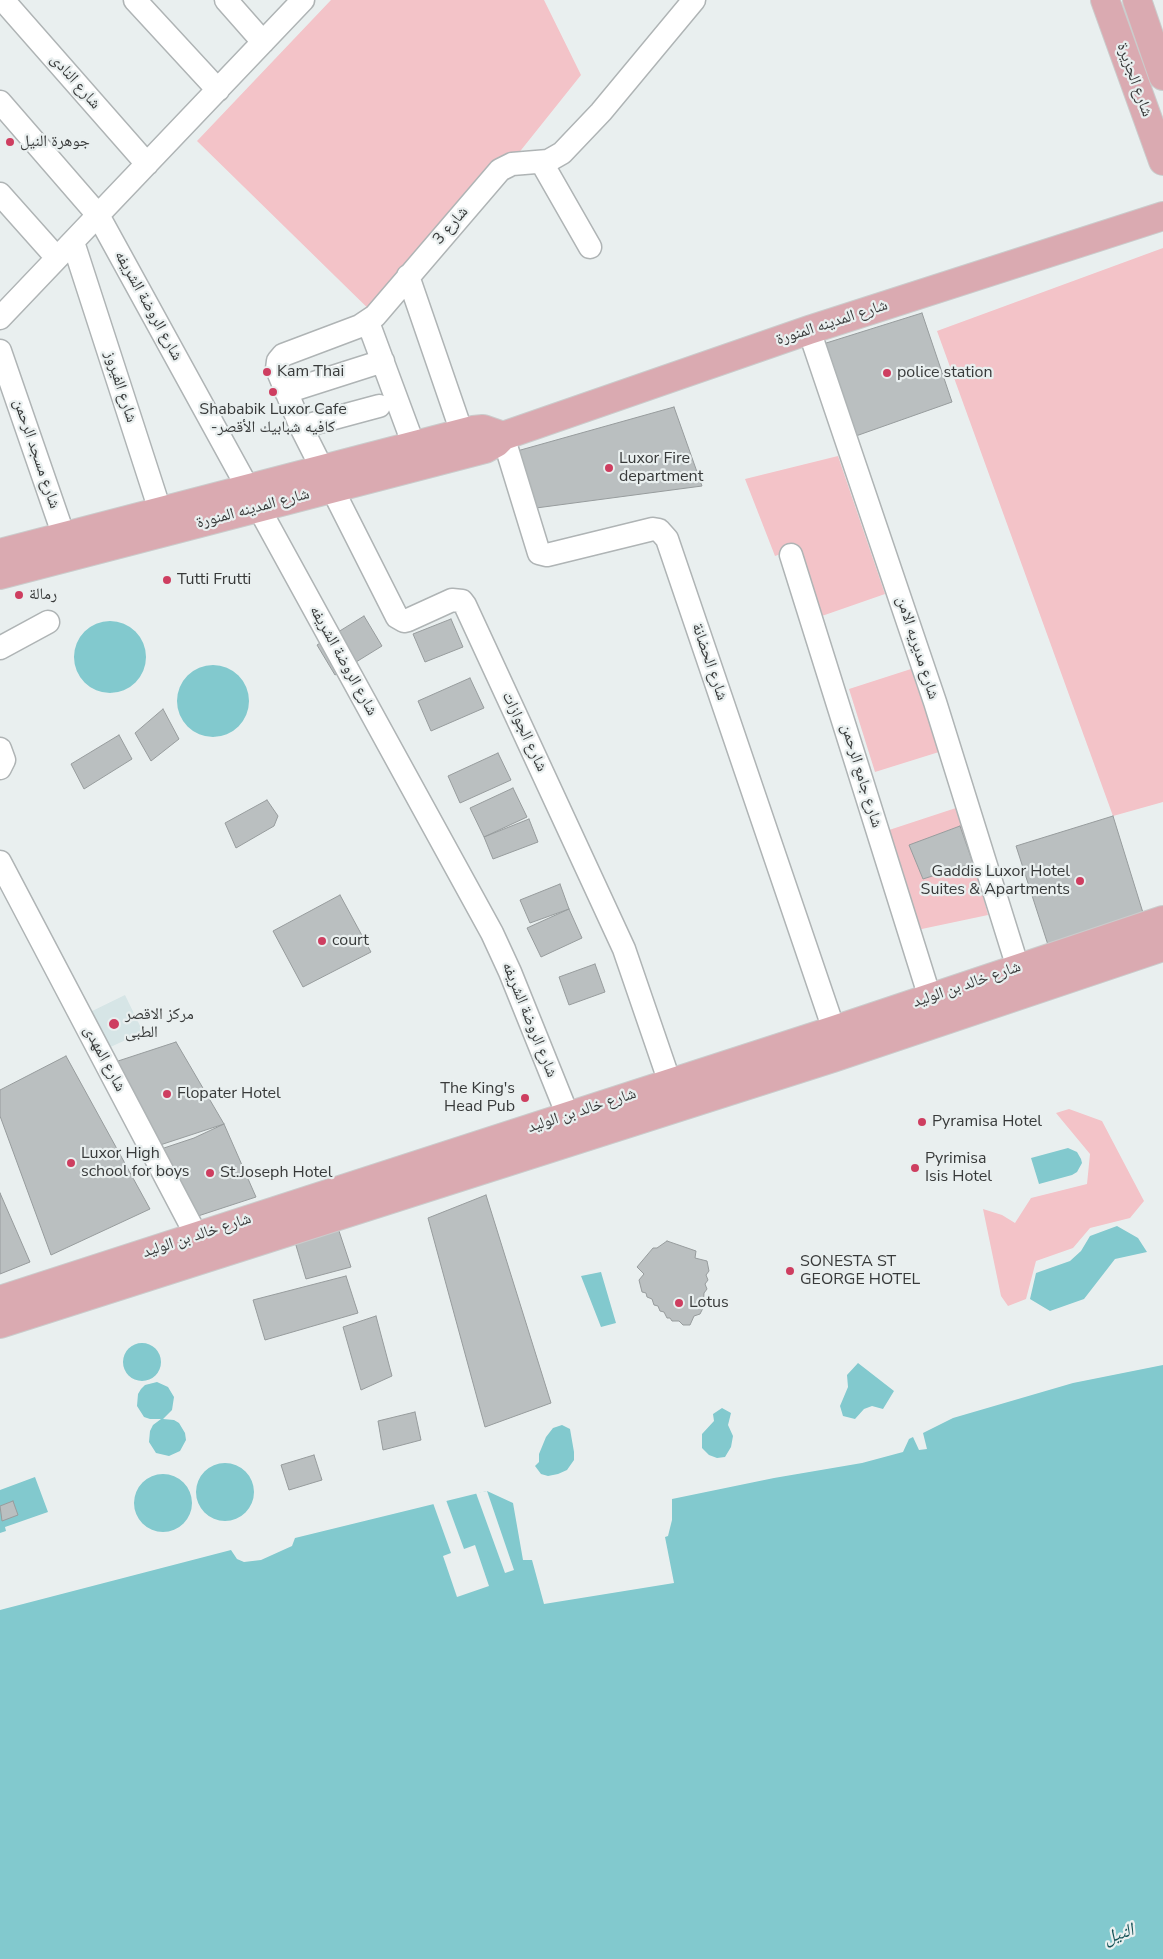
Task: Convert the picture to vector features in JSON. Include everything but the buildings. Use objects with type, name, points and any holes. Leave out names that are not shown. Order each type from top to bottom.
[{"type":"main road","name":"شارع الجزيرة","points":[[1105,0],[1163,160]]},
{"type":"main road","name":"شارع الجزيرة","points":[[1137,0],[1163,76]]},
{"type":"main road","name":"شارع المدينه المنورة","points":[[0,575],[68,547],[328,478],[485,449],[496,443],[503,436],[809,330],[1163,216]]},
{"type":"main road","name":"شارع المدينه المنورة","points":[[328,478],[414,446],[462,433],[483,429],[503,436]]},
{"type":"main road","name":"شارع المدينه المنورة","points":[[0,553],[68,547]]},
{"type":"main road","name":"شارع خالد بن الوليد","points":[[358,1197],[568,1116],[834,1030],[1163,920]]},
{"type":"main road","name":"شارع خالد بن الوليد","points":[[0,1300],[202,1247],[358,1197],[834,1058],[1163,947]]},
{"type":"main road","name":"شارع خالد بن الوليد","points":[[0,1324],[202,1247]]},
{"type":"street","name":"شارع النادى","points":[[4,0],[147,164]]},
{"type":"street","points":[[135,0],[218,90]]},
{"type":"street","points":[[226,0],[263,42]]},
{"type":"street","points":[[0,318],[303,0]]},
{"type":"street","name":"شارع 3","points":[[328,478],[301,427],[286,392],[277,369],[278,361],[283,355],[368,322],[382,309],[408,276],[500,170],[512,164],[542,163],[562,153],[584,130],[694,0]]},
{"type":"street","name":"شارع الروضة الشريفه","points":[[0,102],[98,215],[492,933],[510,972],[568,1116]]},
{"type":"street","points":[[542,163],[590,247]]},
{"type":"street","points":[[0,194],[57,258]]},
{"type":"street","name":"شارع الفيروز","points":[[73,242],[164,521]]},
{"type":"street","points":[[408,276],[462,433]]},
{"type":"street","points":[[368,322],[414,446]]},
{"type":"street","name":"شارع مديريه الامن","points":[[809,330],[935,702],[1018,968]]},
{"type":"street","name":"شارع مسجد الرحمن","points":[[0,351],[68,547]]},
{"type":"street","points":[[286,392],[383,361]]},
{"type":"street","points":[[301,427],[379,406]]},
{"type":"street","name":"شارع الحضانة","points":[[503,436],[539,552],[547,555],[653,529],[659,530],[667,539],[834,1030]]},
{"type":"street","name":"شارع الجوازات","points":[[328,478],[397,617],[404,621],[408,620],[452,600],[462,601],[465,605],[624,949],[670,1083]]},
{"type":"street","name":"شارع جامع الرحمن","points":[[791,555],[930,998]]},
{"type":"street","points":[[0,648],[48,622]]},
{"type":"street","points":[[0,749],[4,760],[0,768]]},
{"type":"street","name":"شارع المهدى","points":[[0,862],[202,1247]]},
{"type":"shaded area","points":[[331,0],[544,0],[581,75],[383,323],[197,141]]},
{"type":"shaded area","points":[[1163,248],[1163,802],[1113,816],[937,331]]},
{"type":"shaded area","points":[[838,456],[885,594],[819,617],[795,549],[775,556],[745,479]]},
{"type":"shaded area","points":[[911,669],[939,752],[875,772],[849,689]]},
{"type":"shaded area","points":[[959,807],[988,915],[917,930],[886,831]],"holes":[[[960,826],[973,863],[923,879],[910,845]]]},
{"type":"shaded area","name":"مركز الاقصر الطبى","points":[[125,995],[143,1032],[104,1050],[84,1015]]},
{"type":"shaded area","points":[[1069,1109],[1102,1121],[1144,1201],[1130,1218],[1090,1228],[1073,1248],[1036,1261],[1026,1299],[1008,1306],[1001,1296],[983,1209],[1002,1215],[1015,1223],[1031,1198],[1087,1184],[1090,1154],[1056,1113]]},
{"type":"water","points":[[110,621],[130,627],[140,637],[146,657],[140,677],[130,687],[110,693],[90,687],[80,677],[74,657],[80,637],[90,627]]},
{"type":"water","points":[[213,665],[233,671],[243,681],[249,701],[243,721],[233,731],[213,737],[193,731],[183,721],[177,701],[183,681],[193,671]]},
{"type":"water","points":[[1068,1148],[1077,1152],[1081,1159],[1082,1163],[1077,1172],[1039,1184],[1031,1158]]},
{"type":"water","points":[[1117,1226],[1138,1238],[1147,1252],[1115,1259],[1084,1299],[1050,1311],[1030,1299],[1036,1273],[1070,1261],[1081,1251],[1090,1236]]},
{"type":"water","points":[[601,1272],[616,1323],[601,1327],[581,1276]]},
{"type":"water","points":[[142,1343],[155,1349],[161,1362],[155,1375],[142,1381],[129,1375],[123,1362],[129,1349]]},
{"type":"water","points":[[858,1363],[894,1391],[883,1409],[872,1406],[864,1409],[855,1419],[843,1416],[840,1406],[848,1387],[847,1375]]},
{"type":"water","name":"النيل","points":[[1163,1365],[1163,1959],[0,1959],[0,1610],[231,1550],[237,1559],[244,1562],[261,1560],[292,1546],[295,1538],[487,1491],[513,1503],[523,1560],[532,1560],[544,1604],[674,1583],[665,1537],[668,1536],[672,1520],[672,1499],[774,1478],[862,1463],[903,1452],[909,1439],[913,1437],[919,1450],[927,1449],[923,1433],[953,1418],[1073,1383]]},
{"type":"water","points":[[157,1382],[168,1387],[174,1397],[172,1410],[163,1419],[174,1420],[179,1423],[185,1433],[186,1440],[180,1451],[169,1456],[156,1453],[149,1442],[150,1431],[153,1425],[161,1419],[144,1417],[137,1406],[138,1394],[141,1389],[145,1385]]},
{"type":"water","points":[[722,1408],[731,1413],[728,1425],[733,1436],[731,1447],[725,1457],[717,1458],[709,1455],[702,1448],[702,1434],[714,1421],[713,1414]]},
{"type":"water","points":[[562,1425],[570,1429],[574,1460],[567,1470],[558,1474],[548,1476],[541,1474],[535,1466],[539,1462],[539,1454],[546,1437],[553,1428]]},
{"type":"water","points":[[225,1463],[241,1468],[249,1476],[254,1492],[249,1508],[241,1516],[225,1521],[209,1516],[201,1508],[196,1492],[201,1476],[209,1468]]},
{"type":"water","points":[[163,1474],[179,1479],[187,1487],[192,1503],[187,1519],[179,1527],[163,1532],[147,1527],[139,1519],[134,1503],[139,1487],[147,1479]]},
{"type":"water","points":[[35,1477],[48,1512],[5,1527],[6,1531],[0,1533],[0,1490]]},
{"type":"pier","points":[[487,1491],[514,1570],[505,1573],[476,1493]]},
{"type":"pier","points":[[446,1500],[464,1549],[475,1545],[489,1586],[457,1597],[443,1556],[451,1553],[433,1503]]},
{"type":"place","name":"جوهرة النيل","points":[[10,142]]},
{"type":"place","name":"Kam Thai","points":[[267,372]]},
{"type":"place","name":"police station","points":[[887,373]]},
{"type":"place","name":"Shababik Luxor Cafe -كافيه شبابيك الأقصر","points":[[273,392]]},
{"type":"place","name":"Luxor Fire department","points":[[609,468]]},
{"type":"place","name":"Tutti Frutti","points":[[167,580]]},
{"type":"place","name":"رمالة","points":[[19,595]]},
{"type":"place","name":"Gaddis Luxor Hotel Suites & Apartments","points":[[1080,881]]},
{"type":"place","name":"court","points":[[322,941]]},
{"type":"place","name":"مركز الاقصر الطبى","points":[[114,1024]]},
{"type":"place","name":"Flopater Hotel","points":[[167,1094]]},
{"type":"place","name":"The King's Head Pub","points":[[525,1098]]},
{"type":"place","name":"Pyramisa Hotel","points":[[922,1122]]},
{"type":"place","name":"Luxor High school for boys","points":[[71,1163]]},
{"type":"place","name":"Pyrimisa Isis Hotel","points":[[915,1168]]},
{"type":"place","name":"St.Joseph Hotel","points":[[210,1173]]},
{"type":"place","name":"SONESTA ST GEORGE HOTEL","points":[[790,1271]]},
{"type":"place","name":"Lotus","points":[[679,1303]]}]
